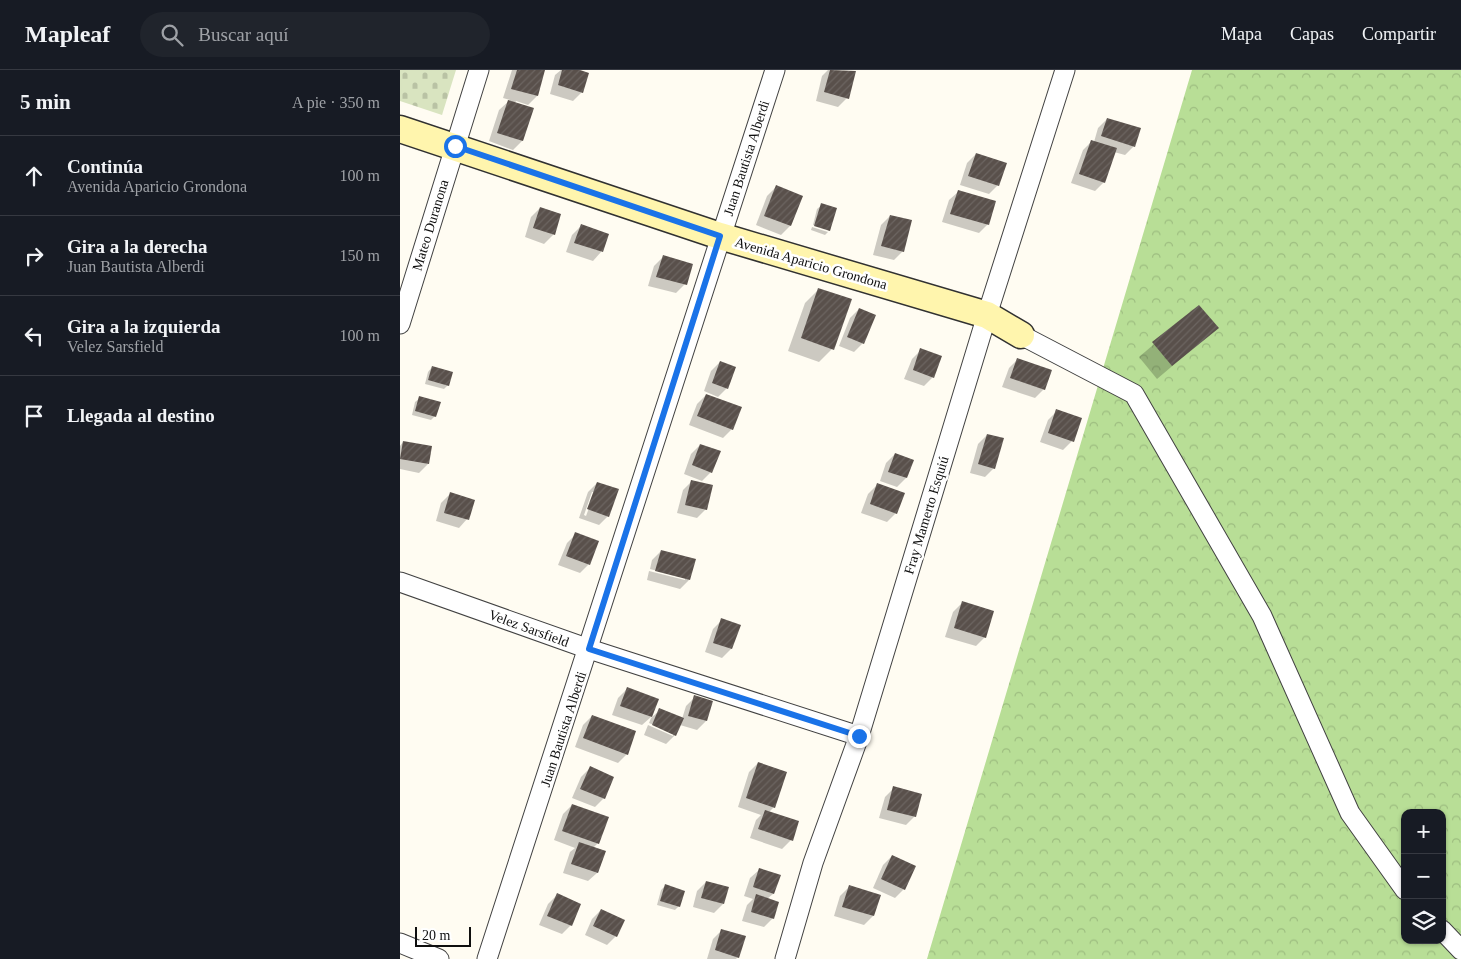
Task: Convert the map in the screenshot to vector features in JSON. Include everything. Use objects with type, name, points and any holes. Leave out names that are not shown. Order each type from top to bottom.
[{"type":"main road","name":"Avenida Aparicio Grondona","points":[[400,129],[720,236],[987,315],[1021,335]]},
{"type":"street","name":"Mateo Duranona","points":[[400,324],[480,70]]},
{"type":"street","name":"Juan Bautista Alberdi","points":[[487,959],[775,70]]},
{"type":"street","name":"Fray Mamerto Esquiú","points":[[785,959],[813,863],[859,736],[987,315],[1065,70]]},
{"type":"street","points":[[1021,335],[1134,394],[1262,616],[1350,813],[1401,884]]},
{"type":"street","name":"Velez Sarsfield","points":[[400,582],[589,649],[859,736]]},
{"type":"street","points":[[1446,934],[1461,950]]},
{"type":"street","points":[[400,943],[439,959]]},
{"type":"green space","points":[[400,70],[456,70],[442,115],[400,101]]},
{"type":"green space","points":[[1192,70],[1461,70],[1461,959],[927,959]]},
{"type":"building","points":[[517,70],[545,70],[538,96],[511,89]]},
{"type":"building","points":[[562,70],[580,70],[589,73],[583,93],[558,85]]},
{"type":"building","points":[[830,70],[856,71],[849,99],[824,92]]},
{"type":"building","points":[[508,100],[534,108],[523,141],[497,133]]},
{"type":"building","points":[[1107,118],[1141,128],[1135,147],[1101,136]]},
{"type":"building","points":[[1091,140],[1117,148],[1105,183],[1079,174]]},
{"type":"building","points":[[976,153],[1007,163],[999,186],[968,176]]},
{"type":"building","points":[[776,185],[803,196],[791,226],[764,216]]},
{"type":"building","points":[[958,190],[996,201],[989,225],[950,214]]},
{"type":"building","points":[[821,203],[837,208],[830,231],[814,226]]},
{"type":"building","points":[[540,207],[561,214],[555,235],[533,228]]},
{"type":"building","points":[[890,215],[912,220],[904,252],[881,246]]},
{"type":"building","points":[[581,224],[609,234],[603,252],[574,243]]},
{"type":"building","points":[[663,255],[693,264],[687,285],[656,277]]},
{"type":"building","points":[[818,288],[852,299],[834,350],[801,338]]},
{"type":"building","points":[[1199,305],[1219,328],[1172,366],[1152,342]]},
{"type":"building","points":[[859,308],[876,315],[864,344],[847,337]]},
{"type":"building","points":[[920,348],[942,356],[934,378],[913,370]]},
{"type":"building","points":[[1017,358],[1052,370],[1045,390],[1010,378]]},
{"type":"building","points":[[720,361],[736,367],[728,389],[712,383]]},
{"type":"building","points":[[432,366],[453,372],[449,386],[428,380]]},
{"type":"building","points":[[706,394],[742,407],[733,430],[697,416]]},
{"type":"building","points":[[419,396],[441,402],[436,417],[415,411]]},
{"type":"building","points":[[1056,409],[1082,418],[1074,442],[1048,433]]},
{"type":"building","points":[[987,434],[1004,438],[995,469],[978,464]]},
{"type":"building","points":[[403,441],[432,446],[429,464],[400,459]]},
{"type":"building","points":[[700,444],[721,451],[712,473],[692,465]]},
{"type":"building","points":[[895,453],[914,460],[907,478],[888,472]]},
{"type":"building","points":[[691,480],[713,485],[707,510],[685,505]]},
{"type":"building","points":[[597,482],[619,489],[609,517],[587,509]]},
{"type":"building","points":[[877,483],[905,493],[897,514],[870,504]]},
{"type":"building","points":[[450,492],[475,500],[469,520],[444,513]]},
{"type":"building","points":[[575,532],[599,541],[590,565],[566,556]]},
{"type":"building","points":[[661,550],[696,559],[690,580],[655,571]]},
{"type":"building","points":[[962,601],[994,611],[986,638],[954,628]]},
{"type":"building","points":[[721,618],[741,625],[732,649],[713,643]]},
{"type":"building","points":[[627,687],[659,699],[652,717],[620,706]]},
{"type":"building","points":[[694,695],[713,701],[707,721],[688,716]]},
{"type":"building","points":[[659,708],[684,718],[676,736],[652,725]]},
{"type":"building","points":[[592,715],[636,731],[628,755],[583,738]]},
{"type":"building","points":[[758,762],[787,772],[775,808],[746,798]]},
{"type":"building","points":[[590,766],[614,777],[605,799],[580,789]]},
{"type":"building","points":[[893,786],[922,794],[916,817],[887,810]]},
{"type":"building","points":[[572,804],[609,817],[599,844],[562,831]]},
{"type":"building","points":[[765,810],[799,821],[793,841],[758,829]]},
{"type":"building","points":[[579,842],[606,851],[598,873],[571,864]]},
{"type":"building","points":[[892,855],[916,866],[905,890],[881,879]]},
{"type":"building","points":[[759,868],[781,875],[774,894],[753,887]]},
{"type":"building","points":[[706,881],[729,887],[724,904],[701,898]]},
{"type":"building","points":[[665,884],[685,891],[680,907],[660,901]]},
{"type":"building","points":[[849,885],[881,895],[874,916],[842,907]]},
{"type":"building","points":[[557,893],[581,904],[572,926],[547,916]]},
{"type":"building","points":[[756,894],[779,902],[774,919],[751,912]]},
{"type":"building","points":[[601,909],[625,920],[617,937],[593,926]]},
{"type":"building","points":[[721,929],[746,936],[739,958],[715,950]]},
{"type":"route","points":[[455,146],[720,236],[589,649],[859,736]]}]
